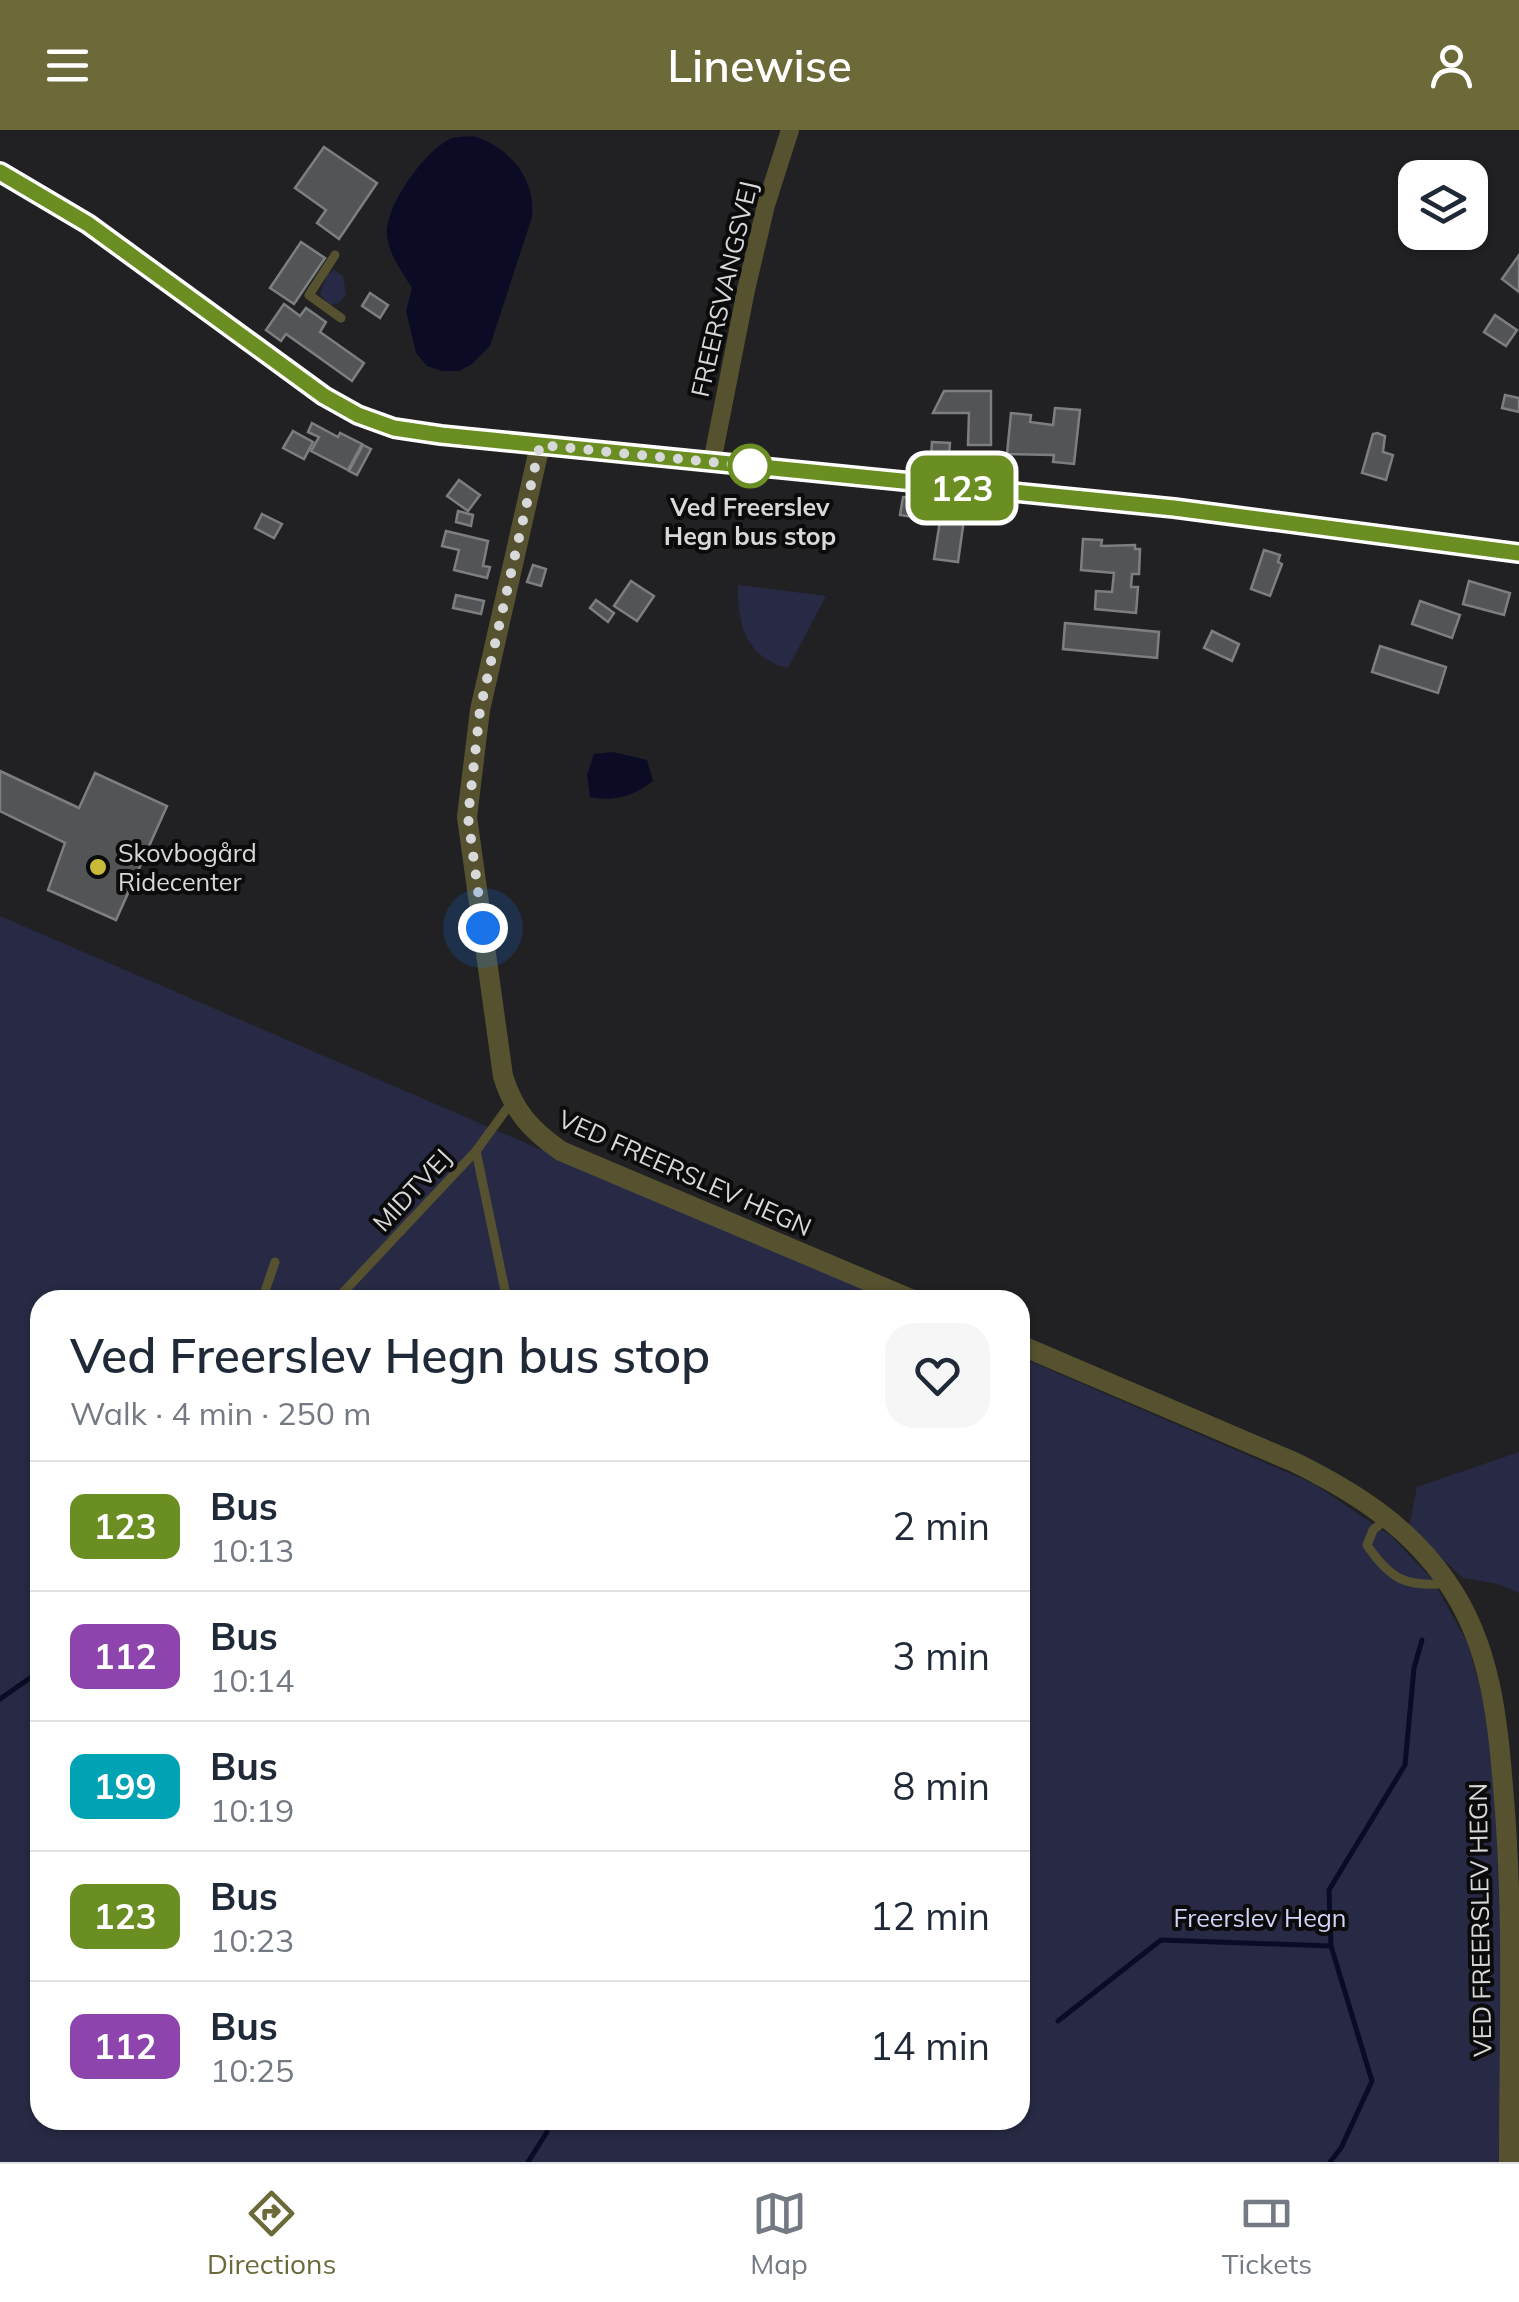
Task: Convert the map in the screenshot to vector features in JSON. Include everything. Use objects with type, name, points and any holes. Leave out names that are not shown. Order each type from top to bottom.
[{"type":"street","name":"FREERSVANGSVEJ","points":[[712,462],[750,273],[790,130]]},
{"type":"street","points":[[0,172],[76,216],[297,380],[358,415],[394,428],[1174,508],[1519,553]]},
{"type":"street","points":[[511,1103],[503,1076],[468,817],[480,710],[540,445]]},
{"type":"street","name":"VED FREERSLEV HEGN","points":[[511,1103],[540,1136],[562,1151],[890,1290]]},
{"type":"street","name":"VED FREERSLEV HEGN","points":[[1030,1349],[1336,1483],[1387,1518],[1448,1583],[1480,1647],[1490,1680],[1514,1856],[1508,2162]]},
{"type":"lane","points":[[335,255],[309,295],[340,318]]},
{"type":"lane","name":"MIDTVEJ","points":[[345,1290],[476,1151],[511,1103]]},
{"type":"lane","points":[[476,1151],[505,1290]]},
{"type":"lane","points":[[266,1290],[276,1262]]},
{"type":"lane","points":[[1387,1518],[1373,1530],[1367,1544],[1383,1568],[1411,1584],[1448,1583]]},
{"type":"green space","points":[[334,270],[343,276],[346,295],[339,303],[330,305],[320,294],[327,275]]},
{"type":"green space","points":[[738,585],[826,596],[788,668],[753,648],[742,626]]},
{"type":"green space","name":"Freerslev Hegn","points":[[0,916],[866,1290],[30,1290],[30,2130],[1030,2130],[1030,1361],[1314,1484],[1391,1536],[1432,1579],[1467,1642],[1490,1721],[1500,1853],[1504,2162],[0,2162]]},
{"type":"green space","points":[[1519,1452],[1519,1593],[1498,1584],[1463,1578],[1409,1527],[1417,1487]]},
{"type":"shaded area","points":[[473,136],[498,148],[518,166],[530,190],[532,217],[490,346],[459,371],[442,371],[427,366],[416,353],[406,311],[412,288],[391,251],[387,225],[407,182],[429,155],[450,139]]},
{"type":"shaded area","points":[[613,752],[647,760],[653,781],[623,796],[590,797],[587,775],[594,754]]},
{"type":"building","points":[[324,147],[377,183],[339,239],[317,223],[326,210],[295,188]]},
{"type":"building","points":[[301,242],[325,258],[294,304],[270,288]]},
{"type":"building","points":[[1519,255],[1519,292],[1502,279]]},
{"type":"building","points":[[370,293],[388,305],[380,318],[362,306]]},
{"type":"building","points":[[284,304],[300,316],[306,308],[326,322],[320,332],[364,363],[352,381],[286,334],[281,341],[266,330]]},
{"type":"building","points":[[1495,315],[1517,330],[1506,346],[1484,332]]},
{"type":"building","points":[[944,391],[991,391],[991,445],[968,445],[969,413],[933,413]]},
{"type":"building","points":[[1505,395],[1519,398],[1519,412],[1502,408]]},
{"type":"building","points":[[1055,408],[1080,410],[1074,464],[1053,462],[1054,455],[1007,454],[1011,413],[1031,415],[1030,422],[1053,425]]},
{"type":"building","points":[[312,423],[362,444],[348,470],[311,451],[319,437],[308,432]]},
{"type":"building","points":[[293,431],[313,442],[304,459],[283,448]]},
{"type":"building","points":[[1373,434],[1385,436],[1383,452],[1393,455],[1386,480],[1362,473]]},
{"type":"building","points":[[932,442],[950,443],[949,454],[931,456]]},
{"type":"building","points":[[363,445],[371,449],[357,475],[349,471]]},
{"type":"building","points":[[459,480],[480,495],[468,511],[447,496]]},
{"type":"building","points":[[913,493],[935,497],[934,503],[966,505],[958,562],[934,559],[940,521],[900,515],[903,497],[912,498]]},
{"type":"building","points":[[458,511],[473,515],[471,526],[456,522]]},
{"type":"building","points":[[262,514],[282,524],[274,538],[255,528]]},
{"type":"building","points":[[446,531],[488,541],[483,566],[490,567],[487,578],[454,570],[459,550],[442,546]]},
{"type":"building","points":[[1083,539],[1102,540],[1101,546],[1135,545],[1135,549],[1140,549],[1139,574],[1132,574],[1131,587],[1138,587],[1136,613],[1095,609],[1096,591],[1112,592],[1114,573],[1081,570]]},
{"type":"building","points":[[1264,550],[1280,555],[1278,562],[1282,564],[1270,596],[1251,589]]},
{"type":"building","points":[[533,565],[546,569],[541,586],[527,582]]},
{"type":"building","points":[[631,581],[654,596],[637,621],[614,606]]},
{"type":"building","points":[[1469,581],[1510,593],[1504,615],[1463,604]]},
{"type":"building","points":[[456,595],[484,601],[481,614],[453,608]]},
{"type":"building","points":[[596,600],[614,613],[608,622],[590,608]]},
{"type":"building","points":[[1420,601],[1460,615],[1452,638],[1412,624]]},
{"type":"building","points":[[1065,623],[1159,632],[1157,658],[1063,649]]},
{"type":"building","points":[[1212,631],[1239,644],[1232,661],[1204,648]]},
{"type":"building","points":[[1380,646],[1446,667],[1438,693],[1372,672]]},
{"type":"building","name":"Skovbogård Ridecenter","points":[[0,771],[79,808],[95,773],[167,806],[116,920],[48,890],[65,843],[0,811]]},
{"type":"waterway","points":[[1330,2162],[1341,2148],[1372,2081],[1331,1946],[1329,1890],[1405,1765],[1414,1668],[1422,1640]]},
{"type":"waterway","points":[[0,1699],[30,1678]]},
{"type":"waterway","points":[[1058,2021],[1161,1940],[1331,1946]]},
{"type":"waterway","points":[[528,2162],[547,2132]]},
{"type":"bus line","name":"123","points":[[0,172],[88,224],[297,380],[358,415],[394,428],[1174,508],[1519,553]]},
{"type":"place","name":"Ved Freerslev Hegn bus stop","points":[[750,466]]},
{"type":"place","name":"Skovbogård Ridecenter","points":[[98,867]]},
{"type":"route","points":[[483,928],[468,817],[480,710],[540,445],[750,466]]}]
